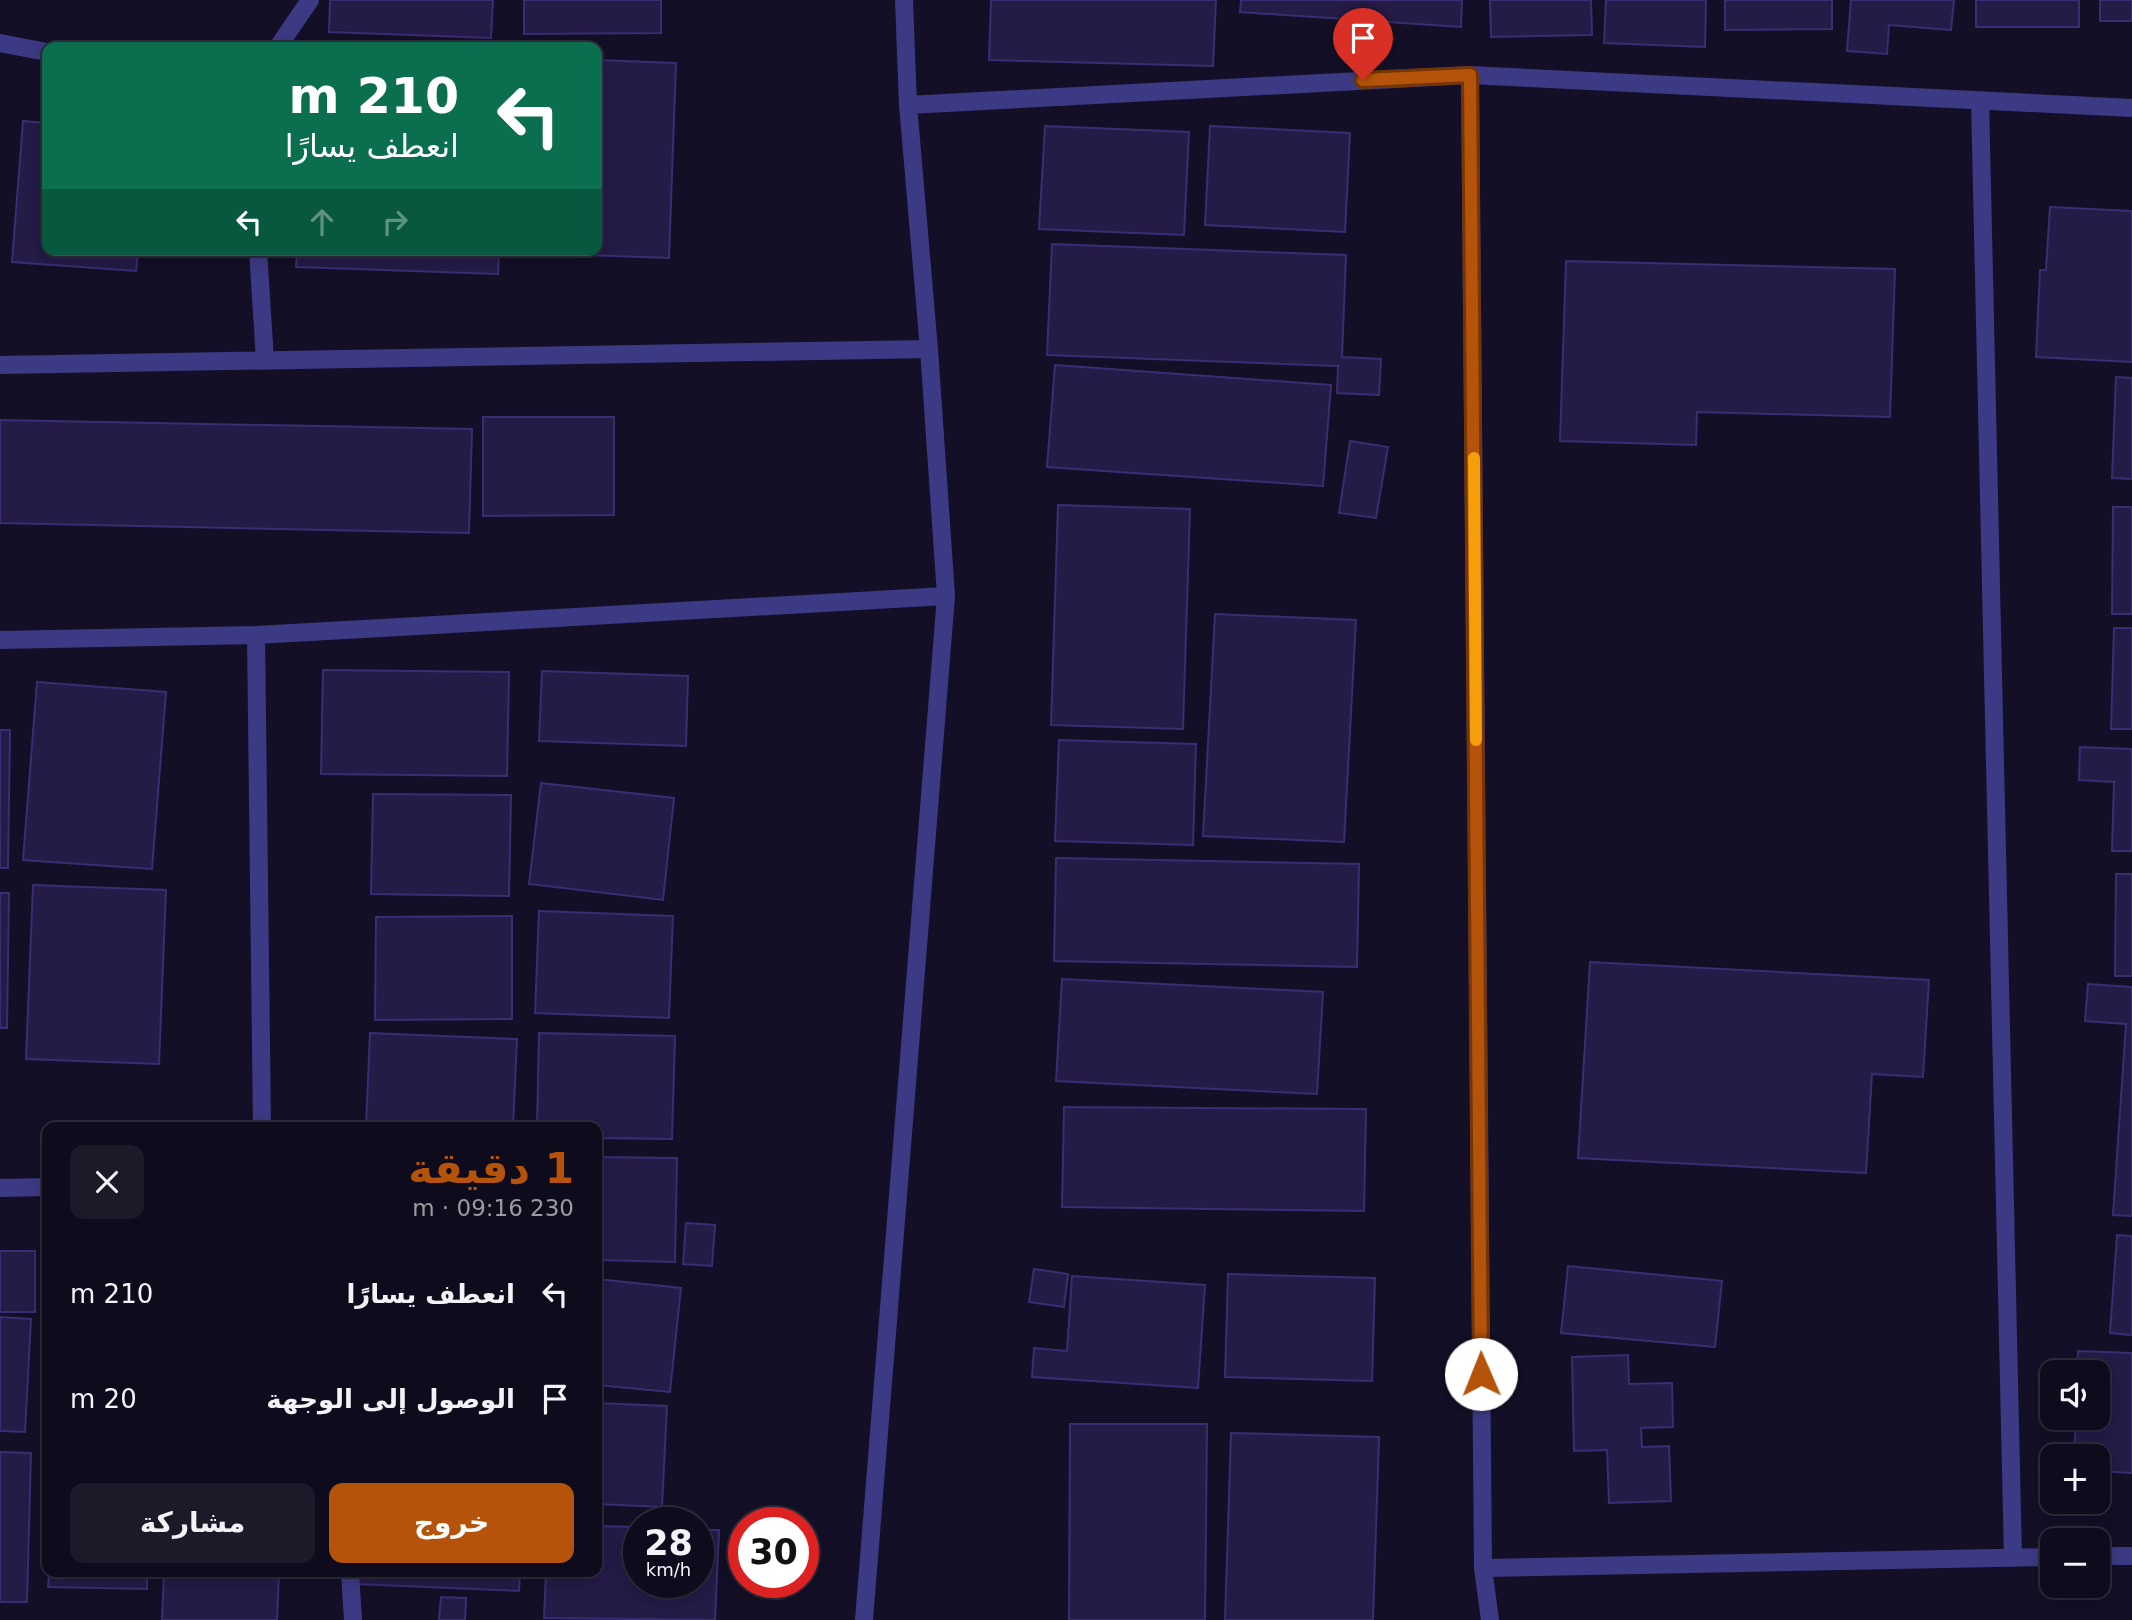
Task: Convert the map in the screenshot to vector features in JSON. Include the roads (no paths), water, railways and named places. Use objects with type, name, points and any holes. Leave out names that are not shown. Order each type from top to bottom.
[{"type":"street","points":[[281,42],[310,0]]},
{"type":"street","points":[[864,1620],[946,596],[929,349],[908,105],[904,0]]},
{"type":"street","points":[[0,43],[42,51]]},
{"type":"street","points":[[908,105],[1470,75],[2132,108]]},
{"type":"street","points":[[1470,75],[1483,1568],[1490,1620]]},
{"type":"street","points":[[1980,100],[2013,1558]]},
{"type":"street","points":[[258,256],[265,360]]},
{"type":"street","points":[[0,365],[929,349]]},
{"type":"street","points":[[0,640],[256,635],[946,596]]},
{"type":"street","points":[[256,635],[262,1122]]},
{"type":"street","points":[[0,1188],[42,1187]]},
{"type":"street","points":[[2110,1556],[2132,1556]]},
{"type":"street","points":[[1483,1568],[2040,1557]]},
{"type":"street","points":[[350,1577],[353,1620]]}]
